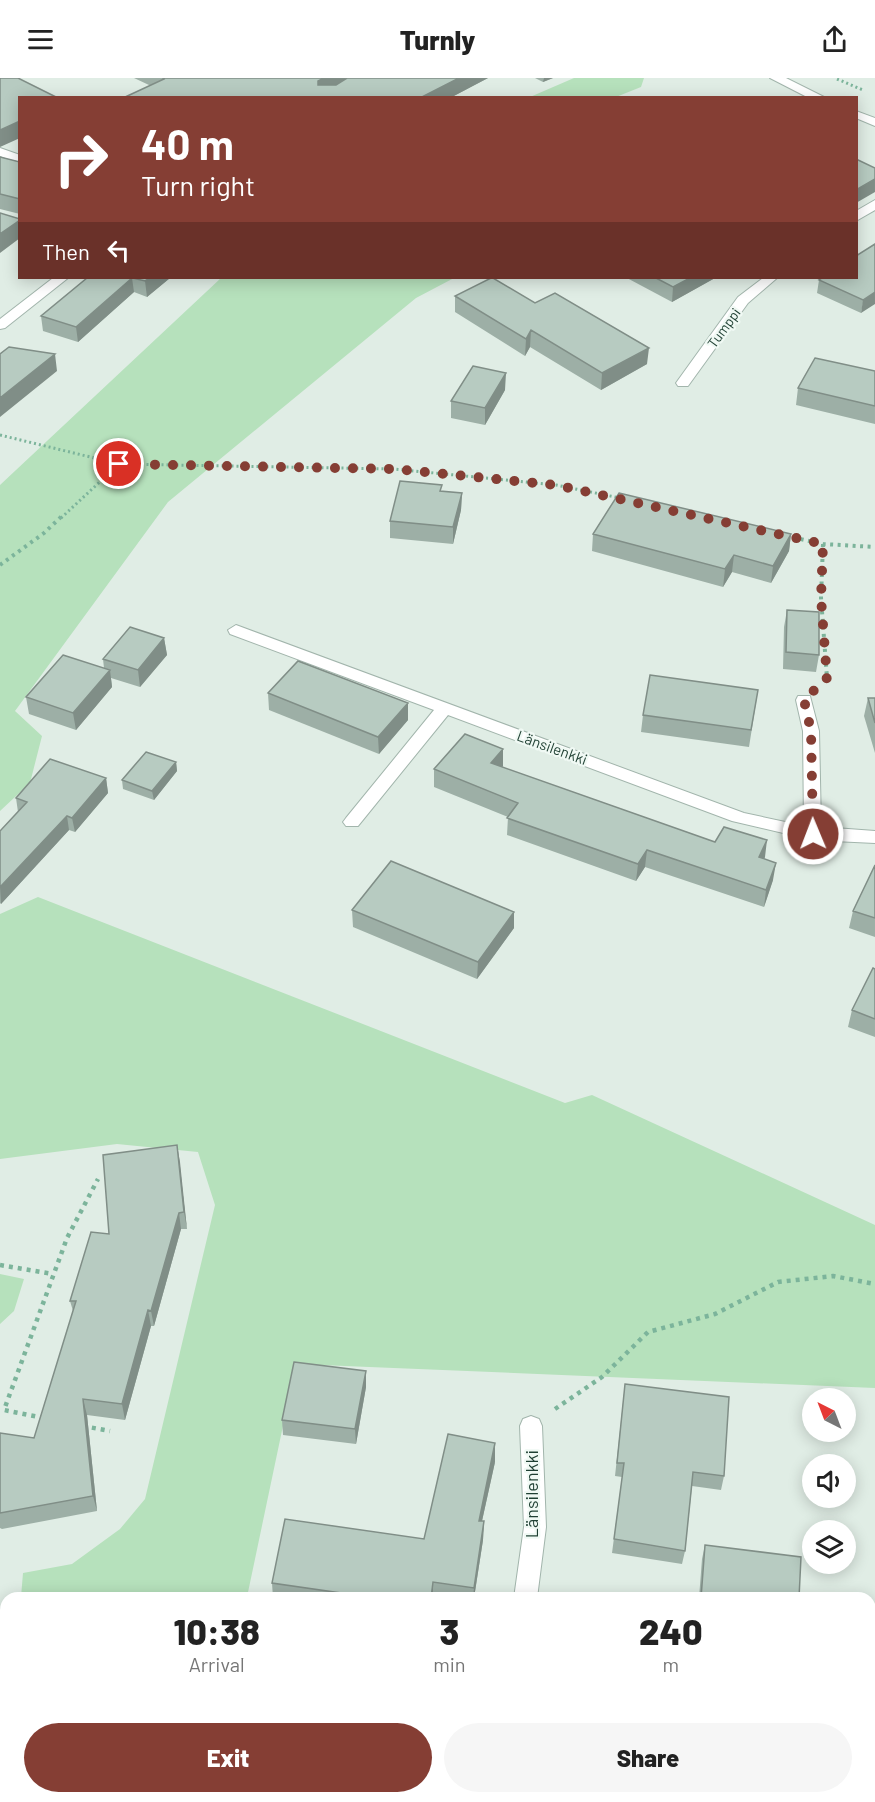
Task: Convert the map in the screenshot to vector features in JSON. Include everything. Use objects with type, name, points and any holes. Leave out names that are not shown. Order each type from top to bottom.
[{"type":"street","points":[[776,78],[816,96]]},
{"type":"street","points":[[858,115],[874,121]]},
{"type":"street","points":[[0,152],[18,159]]},
{"type":"street","points":[[858,216],[875,204]]},
{"type":"street","points":[[0,325],[60,279]]},
{"type":"street","name":"Tumppi","points":[[683,383],[743,300],[769,279]]},
{"type":"street","name":"Länsilenkki","points":[[236,630],[738,817],[769,827],[813,834],[875,837]]},
{"type":"street","points":[[804,700],[811,731],[813,834]]},
{"type":"street","points":[[352,822],[445,708]]},
{"type":"street","name":"Länsilenkki","points":[[526,1592],[535,1527],[531,1426]]},
{"type":"path","points":[[834,78],[865,91]]},
{"type":"path","points":[[0,435],[119,464],[394,469],[556,485],[623,499]]},
{"type":"path","points":[[0,566],[44,533],[119,464]]},
{"type":"path","points":[[783,535],[823,544],[875,547]]},
{"type":"path","points":[[804,700],[827,678],[821,598],[823,544]]},
{"type":"path","points":[[51,1419],[2,1410],[67,1238],[98,1179]]},
{"type":"path","points":[[0,1265],[53,1274]]},
{"type":"path","points":[[531,1426],[602,1377],[648,1332],[715,1314],[778,1282],[833,1276],[875,1284]]},
{"type":"path","points":[[74,1424],[110,1431]]},
{"type":"green space","points":[[574,78],[644,78],[641,87],[618,96],[532,96]]},
{"type":"green space","points":[[220,279],[452,279],[416,298],[168,502],[15,711],[42,736],[30,783],[0,811],[0,485]]},
{"type":"green space","points":[[38,897],[565,1103],[592,1095],[875,1225],[875,1388],[296,1364],[248,1592],[21,1592],[23,1573],[72,1564],[120,1529],[145,1499],[215,1205],[198,1152],[117,1144],[0,1159],[0,914]]},
{"type":"green space","points":[[0,1274],[24,1279],[14,1311],[0,1324]]},
{"type":"building","points":[[0,78],[18,78],[54,96],[18,96],[18,122],[0,130]]},
{"type":"building","points":[[324,78],[318,81],[318,85],[336,85],[347,78],[459,78],[424,96],[127,96],[164,79]]},
{"type":"building","points":[[0,157],[18,162],[18,198],[0,194]]},
{"type":"building","points":[[858,160],[875,168],[875,179],[858,189]]},
{"type":"building","points":[[0,213],[18,218],[18,221],[0,234]]},
{"type":"building","points":[[875,244],[875,292],[863,300],[819,280],[858,279],[858,255]]},
{"type":"building","points":[[86,279],[131,279],[76,327],[41,316]]},
{"type":"building","points":[[489,279],[495,279],[535,303],[555,293],[649,348],[602,373],[531,330],[526,339],[455,296]]},
{"type":"building","points":[[658,279],[688,279],[673,287]]},
{"type":"building","points":[[9,347],[55,354],[0,398],[0,354]]},
{"type":"building","points":[[815,358],[875,371],[875,406],[798,388]]},
{"type":"building","points":[[473,366],[506,373],[485,408],[451,401]]},
{"type":"building","points":[[400,481],[442,485],[440,491],[462,493],[453,527],[390,521]]},
{"type":"building","points":[[619,493],[791,534],[773,566],[734,555],[725,569],[593,534]]},
{"type":"building","points":[[787,610],[819,612],[819,655],[786,652]]},
{"type":"building","points":[[130,627],[164,638],[138,670],[103,659]]},
{"type":"building","points":[[63,655],[110,670],[73,713],[26,697]]},
{"type":"building","points":[[298,661],[408,703],[378,737],[268,693]]},
{"type":"building","points":[[650,675],[758,690],[751,730],[643,715]]},
{"type":"building","points":[[868,698],[875,698],[875,723]]},
{"type":"building","points":[[465,734],[503,749],[491,763],[715,842],[724,827],[767,840],[759,857],[776,863],[766,890],[647,850],[638,864],[507,818],[518,803],[434,769]]},
{"type":"building","points":[[146,752],[176,762],[152,791],[122,780]]},
{"type":"building","points":[[50,759],[106,778],[72,818],[67,816],[0,887],[0,831],[27,802],[16,798]]},
{"type":"building","points":[[391,861],[514,912],[478,962],[352,910]]},
{"type":"building","points":[[875,865],[875,918],[853,911]]},
{"type":"building","points":[[873,968],[875,969],[875,1019],[852,1010]]},
{"type":"building","points":[[177,1145],[184,1212],[179,1213],[151,1311],[148,1310],[122,1404],[83,1399],[93,1496],[0,1513],[0,1433],[34,1438],[76,1301],[70,1301],[91,1232],[109,1234],[103,1155]]},
{"type":"building","points":[[294,1362],[366,1371],[355,1429],[282,1420]]},
{"type":"building","points":[[625,1384],[729,1397],[724,1476],[693,1472],[685,1551],[614,1539],[624,1463],[617,1463]]},
{"type":"building","points":[[448,1434],[495,1443],[479,1521],[484,1521],[474,1588],[433,1582],[432,1592],[334,1592],[272,1583],[285,1519],[424,1539]]},
{"type":"building","points":[[705,1545],[801,1557],[799,1592],[701,1592]]},
{"type":"route","points":[[119,464],[394,469],[556,485],[823,544],[821,598],[827,678],[804,700],[811,731],[813,834]]}]
